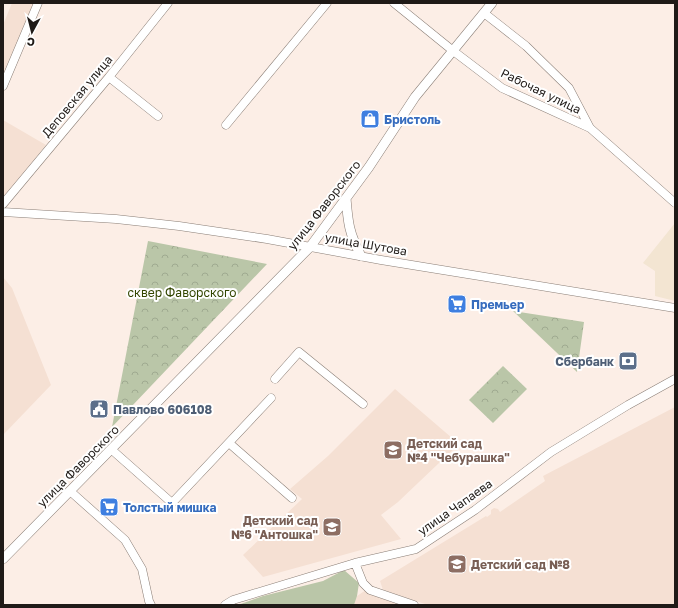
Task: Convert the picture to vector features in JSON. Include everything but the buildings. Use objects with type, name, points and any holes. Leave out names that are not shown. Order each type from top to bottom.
[{"type":"street","points":[[3,86],[38,3]]},
{"type":"street","name":"Деповская улица","points":[[3,204],[109,77],[168,3]]},
{"type":"street","points":[[226,125],[327,3]]},
{"type":"street","name":"Рабочая улица","points":[[394,3],[502,88],[590,128],[675,203]]},
{"type":"street","name":"улица Фаворского","points":[[3,560],[310,247],[369,167],[415,97],[492,3]]},
{"type":"street","points":[[484,13],[526,46],[569,88],[590,128]]},
{"type":"street","points":[[109,77],[158,116]]},
{"type":"street","points":[[346,198],[348,225],[352,238],[361,256]]},
{"type":"street","name":"улица Шутова","points":[[3,212],[116,219],[178,226],[675,308]]},
{"type":"street","points":[[275,379],[299,352],[363,404]]},
{"type":"street","name":"улица Чапаева","points":[[225,605],[233,600],[355,563],[416,549],[474,510],[551,452],[628,405],[675,379]]},
{"type":"street","points":[[112,450],[172,503],[271,398]]},
{"type":"street","points":[[229,443],[292,498]]},
{"type":"street","points":[[70,491],[125,540],[142,569],[151,605]]},
{"type":"street","points":[[355,563],[363,583],[370,590],[414,605]]},
{"type":"shaded area","points":[[12,3],[35,3],[3,78],[3,25]]},
{"type":"shaded area","points":[[3,120],[46,145],[3,199]]},
{"type":"shaded area","points":[[675,223],[675,301],[655,296],[655,271],[643,263]]},
{"type":"shaded area","points":[[3,277],[12,288],[51,385],[3,435]]},
{"type":"shaded area","points":[[395,389],[459,444],[398,502],[381,515],[401,539],[263,577],[243,555],[302,499],[290,489],[328,456]]},
{"type":"shaded area","points":[[675,407],[675,605],[428,605],[383,590],[380,581],[486,516],[487,517],[491,514],[491,510],[494,508],[498,509],[500,512],[545,481],[543,476]]},
{"type":"shaded area","points":[[366,590],[407,605],[354,605],[357,596]]},
{"type":"green space","name":"сквер Фаворского","points":[[148,241],[267,264],[112,427]]},
{"type":"green space","points":[[513,311],[584,322],[577,372]]},
{"type":"green space","points":[[503,366],[527,389],[493,423],[469,400]]},
{"type":"green space","points":[[344,570],[359,583],[354,605],[238,605],[263,596],[323,581]]},
{"type":"place","name":"Бристоль","points":[[370,119]]},
{"type":"place","name":"Премьер","points":[[457,304]]},
{"type":"place","name":"Сбербанк","points":[[628,361]]},
{"type":"place","name":"Павлово 606108","points":[[99,409]]},
{"type":"place","name":"Детский сад №4 \"Чебурашка\"","points":[[393,450]]},
{"type":"place","name":"Толстый мишка","points":[[109,507]]},
{"type":"place","name":"Детский сад №6 \"Антошка\"","points":[[332,527]]},
{"type":"place","name":"Детский сад №8","points":[[457,564]]}]
